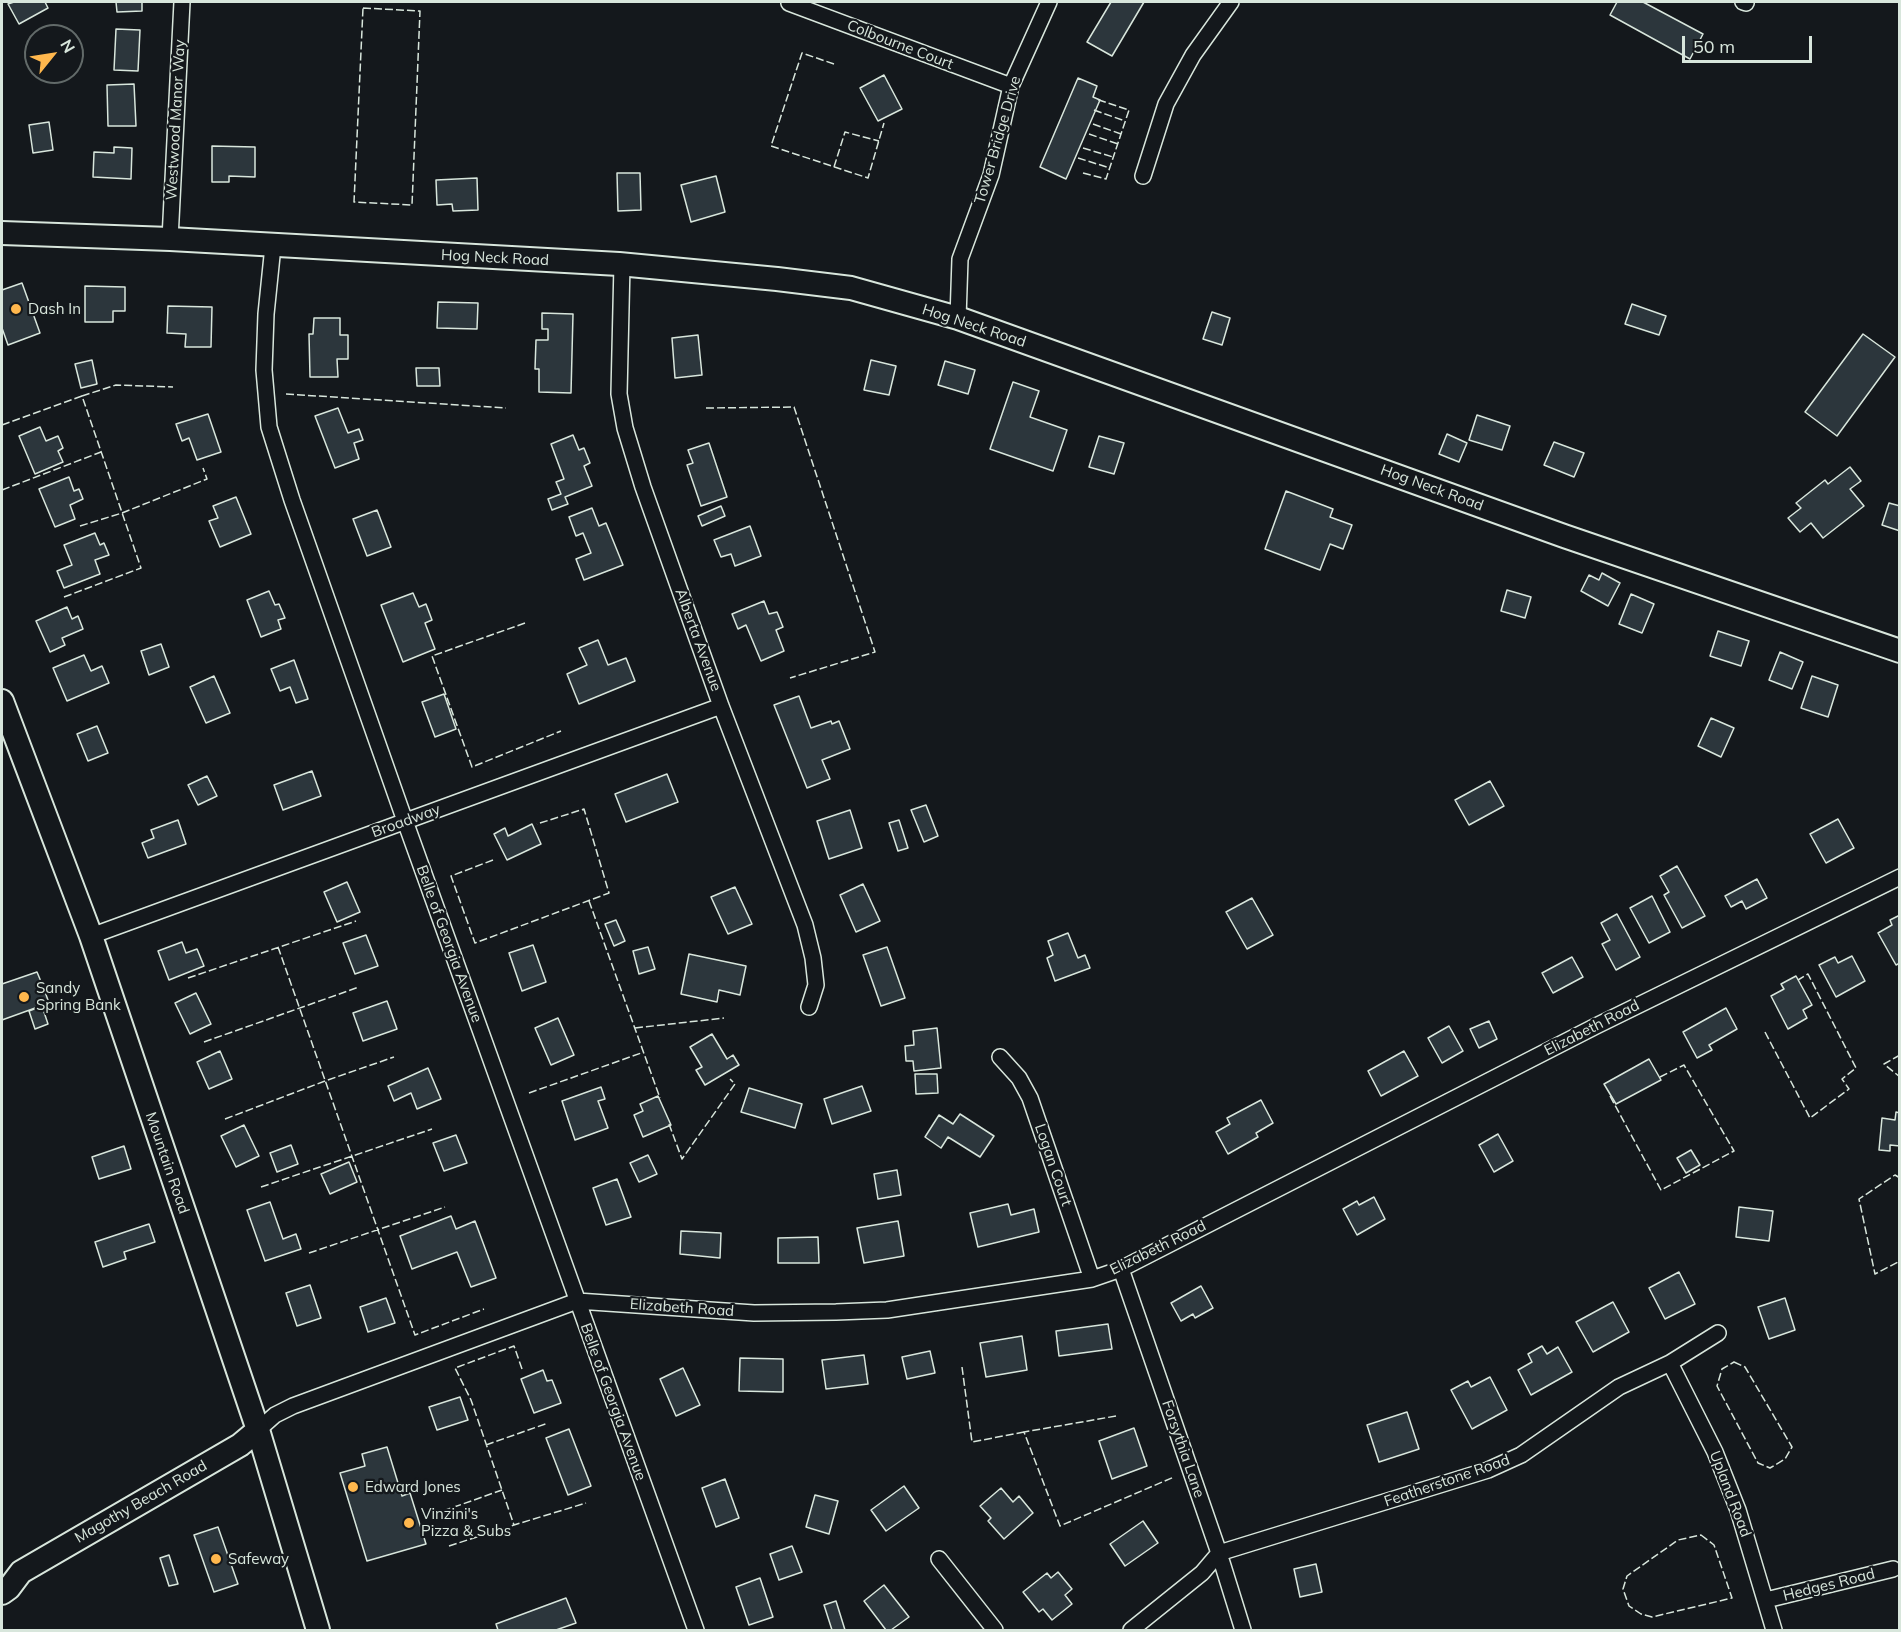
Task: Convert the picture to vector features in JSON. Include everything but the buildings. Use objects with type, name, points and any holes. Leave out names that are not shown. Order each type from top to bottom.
[{"type":"main road","name":"Hog Neck Road","points":[[2,233],[170,239],[622,264],[851,288],[958,318],[1564,536],[1899,651]]},
{"type":"main road","name":"Mountain Road","points":[[2,701],[91,936],[258,1430],[318,1630]]},
{"type":"main road","name":"Magothy Beach Road","points":[[2,1593],[9,1588],[11,1571],[240,1445],[258,1430]]},
{"type":"street","name":"Westwood Manor Way","points":[[170,239],[182,2]]},
{"type":"street","name":"Tower Bridge Drive","points":[[958,318],[960,259],[991,175],[1011,86],[1049,2]]},
{"type":"street","points":[[1143,176],[1166,104],[1193,55],[1231,2]]},
{"type":"street","name":"Colbourne Court","points":[[789,3],[1011,86]]},
{"type":"street","name":"Belle of Georgia Avenue","points":[[273,246],[266,314],[264,370],[269,427],[292,500],[405,821],[696,1630]]},
{"type":"street","name":"Alberta Avenue","points":[[622,264],[619,394],[625,428],[643,487],[721,706],[805,925],[813,958],[816,985],[809,1007]]},
{"type":"street","name":"Broadway","points":[[91,936],[721,706]]},
{"type":"street","name":"Elizabeth Road","points":[[258,1430],[275,1415],[293,1406],[577,1301],[754,1313],[887,1310],[1092,1279],[1121,1269],[1596,1026],[1899,877]]},
{"type":"street","name":"Logan Court","points":[[1000,1057],[1019,1078],[1030,1098],[1092,1279]]},
{"type":"street","name":"Forsythia Lane","points":[[1121,1269],[1219,1553],[1242,1630]]},
{"type":"street","name":"Featherstone Road","points":[[1219,1553],[1488,1470],[1521,1455],[1619,1387],[1670,1363],[1718,1333]]},
{"type":"street","name":"Upland Road","points":[[1670,1363],[1715,1452],[1727,1481],[1774,1630]]},
{"type":"street","points":[[1131,1630],[1202,1573],[1219,1553]]},
{"type":"street","points":[[939,1559],[995,1630]]},
{"type":"street","name":"Hedges Road","points":[[1766,1600],[1893,1569]]},
{"type":"fence","points":[[363,8],[420,11],[412,205],[354,202],[363,8]]},
{"type":"fence","points":[[834,64],[802,53],[771,146],[868,178],[884,123]]},
{"type":"fence","points":[[1083,173],[1106,179],[1129,110],[1096,99]]},
{"type":"fence","points":[[1094,110],[1125,121]]},
{"type":"fence","points":[[1093,124],[1121,134]]},
{"type":"fence","points":[[834,167],[845,132],[879,141]]},
{"type":"fence","points":[[1089,134],[1118,144]]},
{"type":"fence","points":[[1083,148],[1113,157]]},
{"type":"fence","points":[[1078,158],[1110,168]]},
{"type":"fence","points":[[64,597],[141,568],[82,396],[116,385],[173,387]]},
{"type":"fence","points":[[286,394],[506,408]]},
{"type":"fence","points":[[2,425],[82,396]]},
{"type":"fence","points":[[706,408],[794,407],[875,652],[790,678]]},
{"type":"fence","points":[[2,490],[101,452]]},
{"type":"fence","points":[[80,526],[122,513],[207,479],[203,468]]},
{"type":"fence","points":[[525,623],[432,656],[472,767],[561,731]]},
{"type":"fence","points":[[493,860],[451,876],[475,943],[609,893],[584,809],[537,824]]},
{"type":"fence","points":[[589,901],[660,1098]]},
{"type":"fence","points":[[188,978],[356,921]]},
{"type":"fence","points":[[278,947],[415,1335],[484,1309]]},
{"type":"fence","points":[[1765,1032],[1810,1118],[1849,1089],[1842,1079],[1856,1068],[1808,974],[1798,980]]},
{"type":"fence","points":[[204,1042],[359,987]]},
{"type":"fence","points":[[635,1028],[724,1018]]},
{"type":"fence","points":[[529,1093],[644,1052]]},
{"type":"fence","points":[[1900,1055],[1884,1064],[1900,1077]]},
{"type":"fence","points":[[225,1119],[394,1057]]},
{"type":"fence","points":[[1610,1096],[1661,1190],[1734,1151],[1684,1065],[1658,1078]]},
{"type":"fence","points":[[669,1124],[682,1159],[735,1084],[730,1079]]},
{"type":"fence","points":[[261,1187],[432,1129]]},
{"type":"fence","points":[[1900,1178],[1895,1175],[1859,1199],[1875,1274],[1900,1261]]},
{"type":"fence","points":[[309,1253],[445,1207]]},
{"type":"fence","points":[[522,1369],[514,1346],[455,1368],[471,1400],[514,1525],[586,1503]]},
{"type":"fence","points":[[1734,1362],[1745,1367],[1792,1447],[1785,1459],[1770,1468],[1758,1463],[1717,1386],[1722,1369],[1734,1362]]},
{"type":"fence","points":[[962,1367],[972,1442],[1024,1432]]},
{"type":"fence","points":[[1116,1416],[1024,1432],[1060,1526],[1174,1477]]},
{"type":"fence","points":[[486,1445],[548,1423]]},
{"type":"fence","points":[[443,1511],[502,1490]]},
{"type":"fence","points":[[449,1546],[514,1525]]},
{"type":"fence","points":[[1701,1535],[1714,1545],[1732,1598],[1652,1617],[1641,1614],[1629,1606],[1623,1589],[1627,1576],[1678,1540],[1701,1535]]},
{"type":"place","name":"Dash In","points":[[16,309]]},
{"type":"place","name":"Sandy Spring Bank","points":[[24,997]]},
{"type":"place","name":"Edward Jones","points":[[353,1487]]},
{"type":"place","name":"Vinzini's Pizza & Subs","points":[[409,1523]]},
{"type":"place","name":"Safeway","points":[[216,1559]]}]
